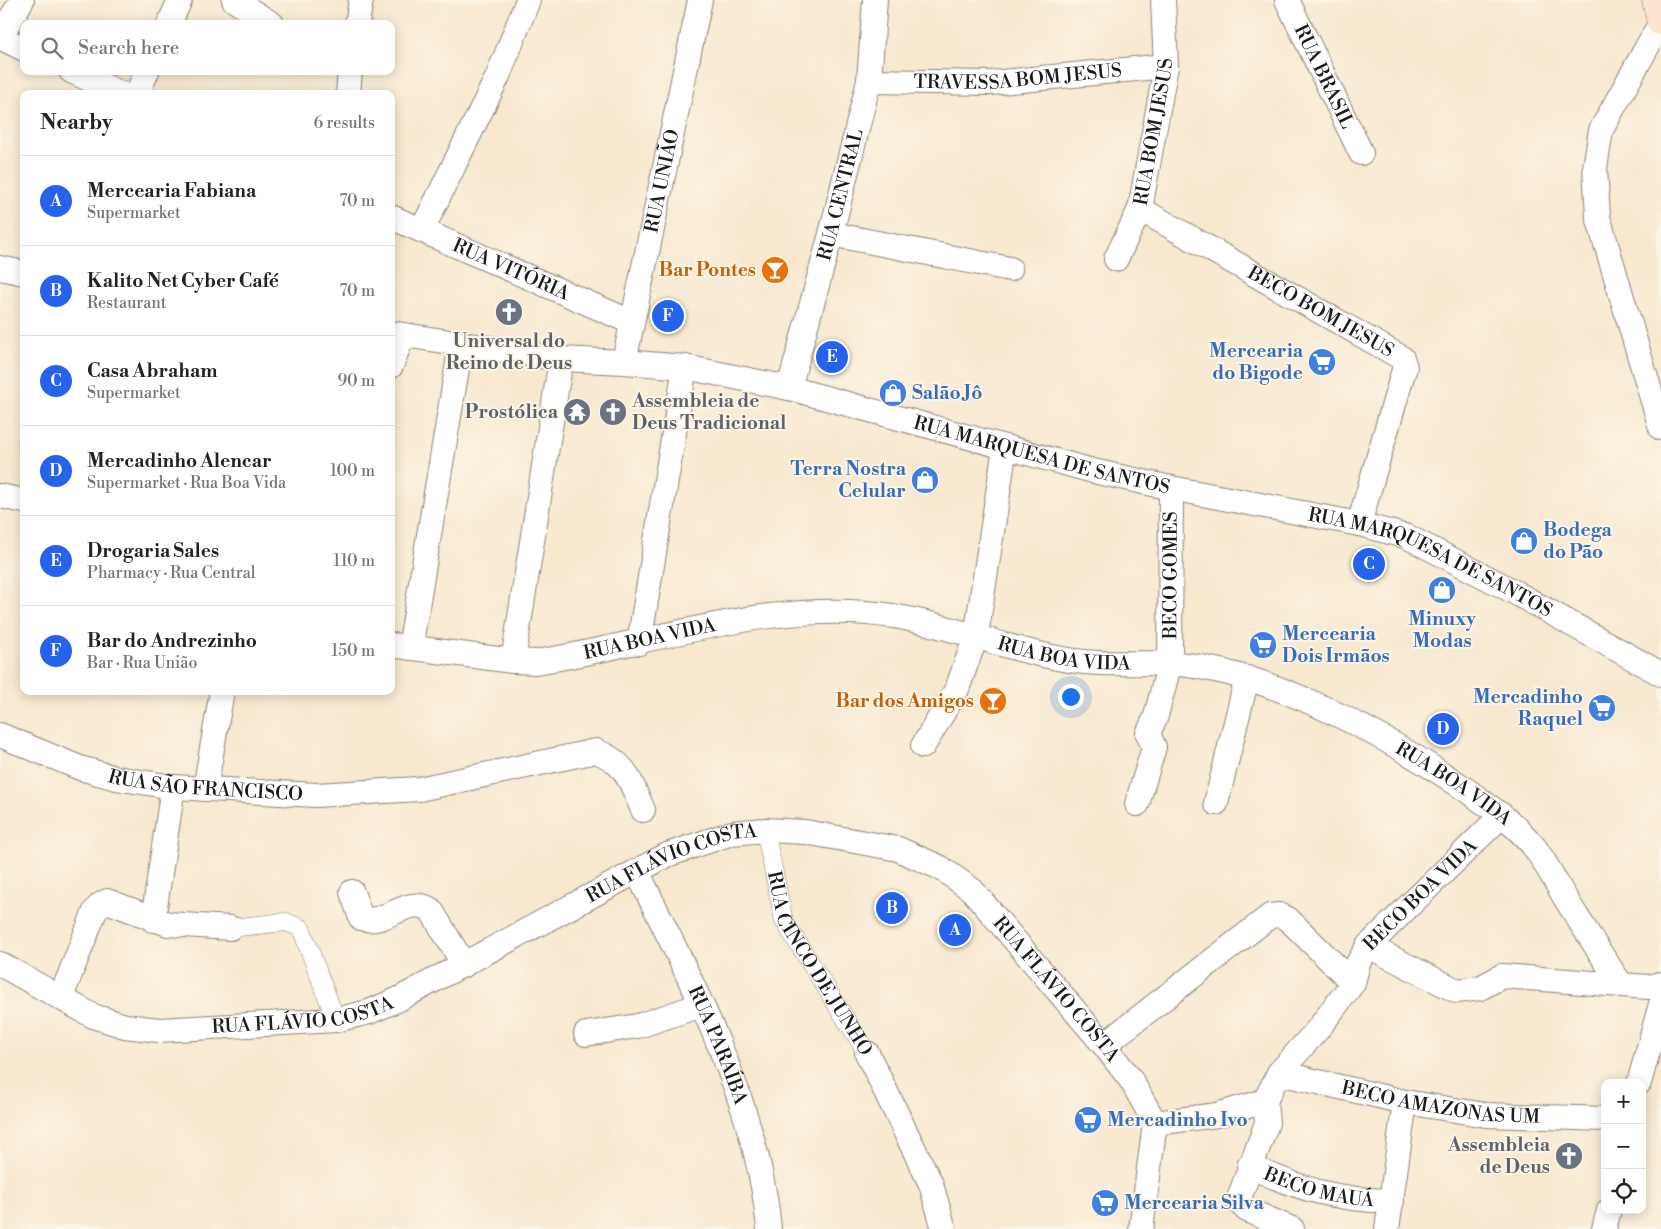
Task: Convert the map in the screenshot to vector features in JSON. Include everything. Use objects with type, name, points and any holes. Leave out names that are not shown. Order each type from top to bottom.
[{"type":"main road","points":[[1656,0],[1661,22]]},
{"type":"street","points":[[20,46],[0,37],[22,0]]},
{"type":"street","points":[[171,20],[180,0]]},
{"type":"street","points":[[234,0],[266,20]]},
{"type":"street","points":[[358,20],[361,0]]},
{"type":"street","points":[[422,230],[498,76],[528,0]]},
{"type":"street","name":"RUA UNIÃO","points":[[624,362],[700,0]]},
{"type":"street","name":"RUA CENTRAL","points":[[790,388],[869,81],[875,0]]},
{"type":"street","name":"RUA BOM JESUS","points":[[1116,259],[1140,208],[1166,66],[1163,0]]},
{"type":"street","name":"RUA BRASIL","points":[[1287,0],[1361,153]]},
{"type":"street","points":[[1661,22],[1601,130],[1594,168],[1598,217],[1661,428]]},
{"type":"street","name":"TRAVESSA BOM JESUS","points":[[869,81],[991,83],[1166,66]]},
{"type":"street","points":[[80,75],[113,90]]},
{"type":"street","points":[[139,90],[145,75]]},
{"type":"street","points":[[348,90],[350,75]]},
{"type":"street","name":"BECO BOM JESUS","points":[[1140,208],[1402,358],[1405,367],[1359,524]]},
{"type":"street","name":"RUA VITÓRIA","points":[[395,219],[631,322]]},
{"type":"street","points":[[831,234],[1010,269]]},
{"type":"street","name":"RUA MARQUESA DE SANTOS","points":[[397,334],[462,346],[560,359],[685,367],[790,388],[1005,447],[1171,488],[1359,524],[1408,537],[1507,588],[1661,674]]},
{"type":"street","points":[[401,647],[462,346]]},
{"type":"street","points":[[513,661],[560,359]]},
{"type":"street","points":[[639,642],[685,367]]},
{"type":"street","points":[[923,746],[957,689],[976,636],[1005,447]]},
{"type":"street","name":"BECO GOMES","points":[[1137,804],[1154,747],[1148,734],[1156,716],[1170,662],[1171,488]]},
{"type":"street","points":[[0,496],[20,500]]},
{"type":"street","name":"RUA BOA VIDA","points":[[401,647],[513,661],[536,662],[715,625],[802,613],[892,616],[1034,652],[1084,662],[1170,662],[1247,678],[1273,686],[1352,723],[1428,764],[1502,815],[1534,848],[1620,983]]},
{"type":"street","points":[[1216,803],[1247,678]]},
{"type":"street","points":[[205,789],[221,695]]},
{"type":"street","name":"RUA SÃO FRANCISCO","points":[[0,735],[80,768],[116,778],[173,787],[316,795],[419,789],[596,751],[612,757],[624,769],[643,810]]},
{"type":"street","points":[[152,920],[173,787]]},
{"type":"street","name":"BECO BOA VIDA","points":[[1353,983],[1358,963],[1368,946],[1502,815]]},
{"type":"street","name":"RUA FLÁVIO COSTA","points":[[0,964],[93,1016],[125,1026],[160,1030],[336,1020],[369,1012],[399,999],[667,855],[732,833],[765,830],[805,832],[898,849],[942,868],[972,890],[1104,1046],[1136,1088],[1155,1124]]},
{"type":"street","name":"RUA CINCO DE JUNHO","points":[[765,830],[784,921],[867,1054],[931,1184],[944,1229]]},
{"type":"street","name":"RUA PARAÍBA","points":[[638,871],[728,1066],[756,1148],[765,1192],[768,1229]]},
{"type":"street","points":[[352,892],[361,918],[370,921],[417,904],[425,906],[431,910],[464,964]]},
{"type":"street","points":[[61,997],[95,911],[100,904],[107,901],[152,920],[188,926],[230,928],[286,922],[301,928],[336,1020]]},
{"type":"street","points":[[1104,1046],[1270,916],[1279,915],[1288,919],[1353,983],[1318,1029],[1278,1073],[1265,1101],[1217,1116],[1155,1124],[1141,1229]]},
{"type":"street","points":[[1368,946],[1458,991],[1480,988],[1502,976],[1620,983],[1648,987],[1661,984]]},
{"type":"street","points":[[1640,1079],[1661,1004]]},
{"type":"street","points":[[586,1034],[638,1026],[701,1005]]},
{"type":"street","name":"BECO AMAZONAS UM","points":[[1278,1073],[1405,1102],[1486,1115],[1601,1119]]},
{"type":"street","name":"BECO MAUÁ","points":[[1265,1101],[1267,1123],[1249,1166],[1238,1201],[1247,1210],[1292,1229]]},
{"type":"street","points":[[1387,1229],[1405,1102]]},
{"type":"street","name":"BECO MAUÁ","points":[[1249,1166],[1321,1194],[1359,1200],[1392,1201]]},
{"type":"street","points":[[1604,1229],[1607,1214]]},
{"type":"place","name":"Bar Pontes","points":[[775,270]]},
{"type":"place","name":"Universal do Reino de Deus","points":[[509,312]]},
{"type":"place","name":"Bar do Andrezinho","points":[[668,316]]},
{"type":"place","name":"Drogaria Sales","points":[[832,357]]},
{"type":"place","name":"Mercearia do Bigode","points":[[1322,362]]},
{"type":"place","name":"Salão Jô","points":[[893,393]]},
{"type":"place","name":"Prostólica","points":[[577,412]]},
{"type":"place","name":"Assembleia de Deus Tradicional","points":[[613,412]]},
{"type":"place","name":"Terra Nostra Celular","points":[[925,480]]},
{"type":"place","name":"Bodega do Pão","points":[[1524,541]]},
{"type":"place","name":"Casa Abraham","points":[[1369,564]]},
{"type":"place","name":"Minuxy Modas","points":[[1442,590]]},
{"type":"place","name":"Mercearia Dois Irmãos","points":[[1263,645]]},
{"type":"place","name":"Bar dos Amigos","points":[[993,701]]},
{"type":"place","name":"Mercadinho Raquel","points":[[1602,708]]},
{"type":"place","name":"Mercadinho Alencar","points":[[1443,729]]},
{"type":"place","name":"Kalito Net Cyber Café","points":[[892,908]]},
{"type":"place","name":"Mercearia Fabiana","points":[[955,930]]},
{"type":"place","name":"Mercadinho Ivo","points":[[1088,1120]]},
{"type":"place","name":"Assembleia de Deus","points":[[1569,1156]]},
{"type":"place","name":"Mercearia Silva","points":[[1105,1203]]}]
